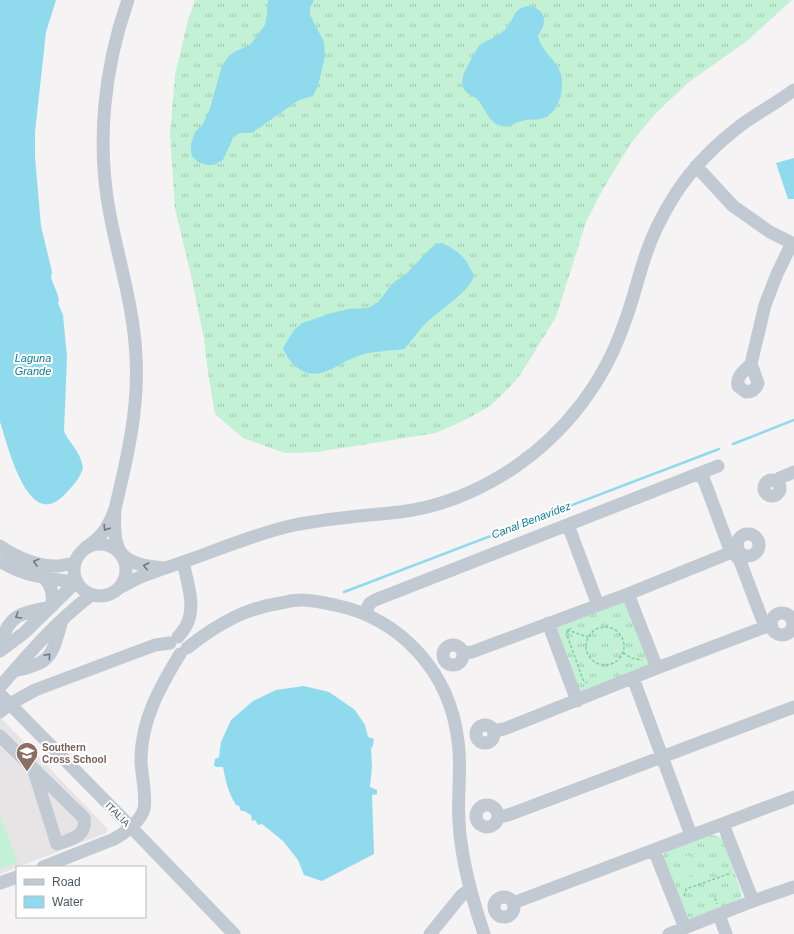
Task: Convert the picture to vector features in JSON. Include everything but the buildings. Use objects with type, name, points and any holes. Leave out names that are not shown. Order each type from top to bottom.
[{"type":"street","points":[[128,0],[110,62],[104,118],[103,148],[107,200],[128,298],[136,357],[136,394],[133,425],[115,509],[105,531],[97,540],[85,548],[76,557],[74,563],[74,576],[76,582],[84,592],[99,597],[107,596],[138,578],[258,535],[290,526],[330,519],[401,512],[456,498],[488,483],[515,467],[538,450],[555,434],[575,413],[590,393],[609,360],[625,322],[646,251],[658,224],[675,194],[696,166],[710,152],[744,123],[794,90]]},
{"type":"street","points":[[696,166],[733,206],[770,232],[793,243],[777,274],[765,305],[751,364]]},
{"type":"street","points":[[365,613],[370,603],[375,600],[718,466]]},
{"type":"street","points":[[776,482],[780,478],[794,472]]},
{"type":"street","points":[[458,738],[476,736],[478,728],[483,725],[489,726],[493,731],[504,729],[657,668],[769,627],[735,550],[729,547],[704,480],[698,474]]},
{"type":"street","points":[[115,509],[116,536],[125,562],[126,571],[125,579],[121,587]]},
{"type":"street","points":[[568,524],[598,605]]},
{"type":"street","points":[[85,548],[92,545],[108,545],[129,560],[140,565],[165,568]]},
{"type":"street","points":[[0,546],[15,555],[32,562],[59,566],[74,563]]},
{"type":"street","points":[[463,653],[472,652],[628,594],[735,550]]},
{"type":"street","points":[[0,561],[22,572],[45,579],[76,582]]},
{"type":"street","points":[[46,866],[114,839],[121,835],[141,815],[145,804],[141,758],[145,726],[149,713],[164,682],[187,626],[191,611],[190,592],[183,562]]},
{"type":"street","points":[[45,579],[52,589],[51,607]]},
{"type":"street","points":[[0,651],[24,633],[76,582]]},
{"type":"street","points":[[628,594],[657,668]]},
{"type":"street","points":[[0,687],[14,671],[33,667],[41,663],[49,656],[55,644],[62,620],[91,595]]},
{"type":"street","points":[[5,708],[35,690],[154,645],[179,644],[255,608],[302,600],[341,606],[365,613],[390,628],[406,640],[427,662],[446,695],[452,712],[458,738],[460,765],[459,822],[466,873],[484,934]]},
{"type":"street","points":[[0,644],[5,629],[17,617],[23,613],[51,607]]},
{"type":"street","points":[[548,623],[577,701]]},
{"type":"street","points":[[633,678],[691,836]]},
{"type":"street","name":"ITALIA","points":[[0,694],[5,708],[130,826],[234,934]]},
{"type":"street","points":[[498,816],[511,814],[794,707]]},
{"type":"street","points":[[0,736],[84,818],[85,824],[81,833],[77,837],[57,844]]},
{"type":"street","points":[[33,768],[59,849],[70,857]]},
{"type":"street","points":[[514,903],[794,797]]},
{"type":"street","points":[[723,824],[753,901]]},
{"type":"street","points":[[654,850],[685,928]]},
{"type":"street","points":[[0,883],[16,877]]},
{"type":"street","points":[[669,934],[753,901],[794,887]]},
{"type":"street","points":[[430,934],[461,896],[470,889]]},
{"type":"street","points":[[719,915],[726,934]]},
{"type":"path","points":[[548,623],[588,637]]},
{"type":"path","points":[[571,627],[568,630],[567,635],[583,680],[591,683]]},
{"type":"path","points":[[610,627],[616,630],[624,640],[623,653],[615,662],[609,664],[597,663],[588,654],[586,643],[588,637],[598,628],[610,627]]},
{"type":"path","points":[[623,653],[632,658],[644,659],[641,663]]},
{"type":"path","points":[[682,900],[686,889],[733,872]]},
{"type":"shaded area","name":"Southern Cross School","points":[[0,717],[108,829],[106,833],[21,866],[16,866],[16,868],[0,874]]},
{"type":"green space","points":[[195,0],[792,0],[747,41],[689,82],[656,113],[631,143],[603,189],[586,222],[556,317],[520,375],[490,406],[465,420],[436,433],[317,452],[285,453],[243,438],[215,414],[204,339],[191,275],[175,209],[170,134],[175,75],[188,20]]},
{"type":"green space","points":[[628,594],[657,668],[577,701],[548,623]]},
{"type":"green space","points":[[0,816],[18,862],[0,869]]},
{"type":"green space","points":[[711,835],[718,836],[723,839],[742,895],[740,900],[694,920],[685,919],[663,856],[666,851]]},
{"type":"green space","points":[[689,855],[696,874],[685,878],[678,859]]},
{"type":"water","name":"Laguna Grande","points":[[0,0],[56,0],[46,32],[35,132],[35,157],[41,226],[52,272],[51,278],[63,315],[67,357],[64,431],[79,454],[83,468],[77,480],[68,491],[62,497],[50,504],[39,502],[29,493],[20,479],[13,463],[0,422]]},
{"type":"water","points":[[268,0],[314,0],[310,8],[310,15],[324,42],[325,56],[318,86],[313,96],[299,100],[252,133],[240,133],[234,136],[223,160],[214,165],[198,162],[192,156],[191,144],[195,132],[203,124],[210,108],[222,66],[228,57],[234,52],[250,45],[265,25]]},
{"type":"water","points":[[527,6],[538,9],[543,15],[544,23],[538,36],[543,48],[555,63],[561,74],[562,86],[560,98],[555,109],[546,117],[524,120],[506,126],[500,126],[491,119],[476,98],[465,91],[462,82],[463,77],[470,61],[480,45],[504,30],[517,11]]},
{"type":"water","points":[[794,158],[794,199],[788,199],[776,163]]},
{"type":"water","points":[[442,243],[463,257],[472,271],[473,278],[466,289],[426,323],[404,349],[363,354],[317,374],[304,372],[289,359],[283,348],[294,330],[302,323],[348,309],[368,308],[378,302],[394,282],[405,275],[430,249],[436,244]]},
{"type":"water","points":[[304,686],[329,692],[355,710],[365,725],[368,737],[374,739],[371,749],[372,767],[370,787],[377,790],[377,794],[372,795],[374,854],[322,881],[304,875],[298,860],[283,841],[262,824],[258,825],[255,820],[252,821],[251,815],[241,811],[239,806],[236,805],[233,800],[229,791],[223,767],[214,766],[215,759],[219,757],[221,742],[231,720],[253,701],[276,690]]},
{"type":"waterway","name":"Canal Benavídez","points":[[733,444],[794,420]]},
{"type":"waterway","name":"Canal Benavídez","points":[[344,592],[719,449]]},
{"type":"place","name":"Southern Cross School","points":[[27,772]]}]
